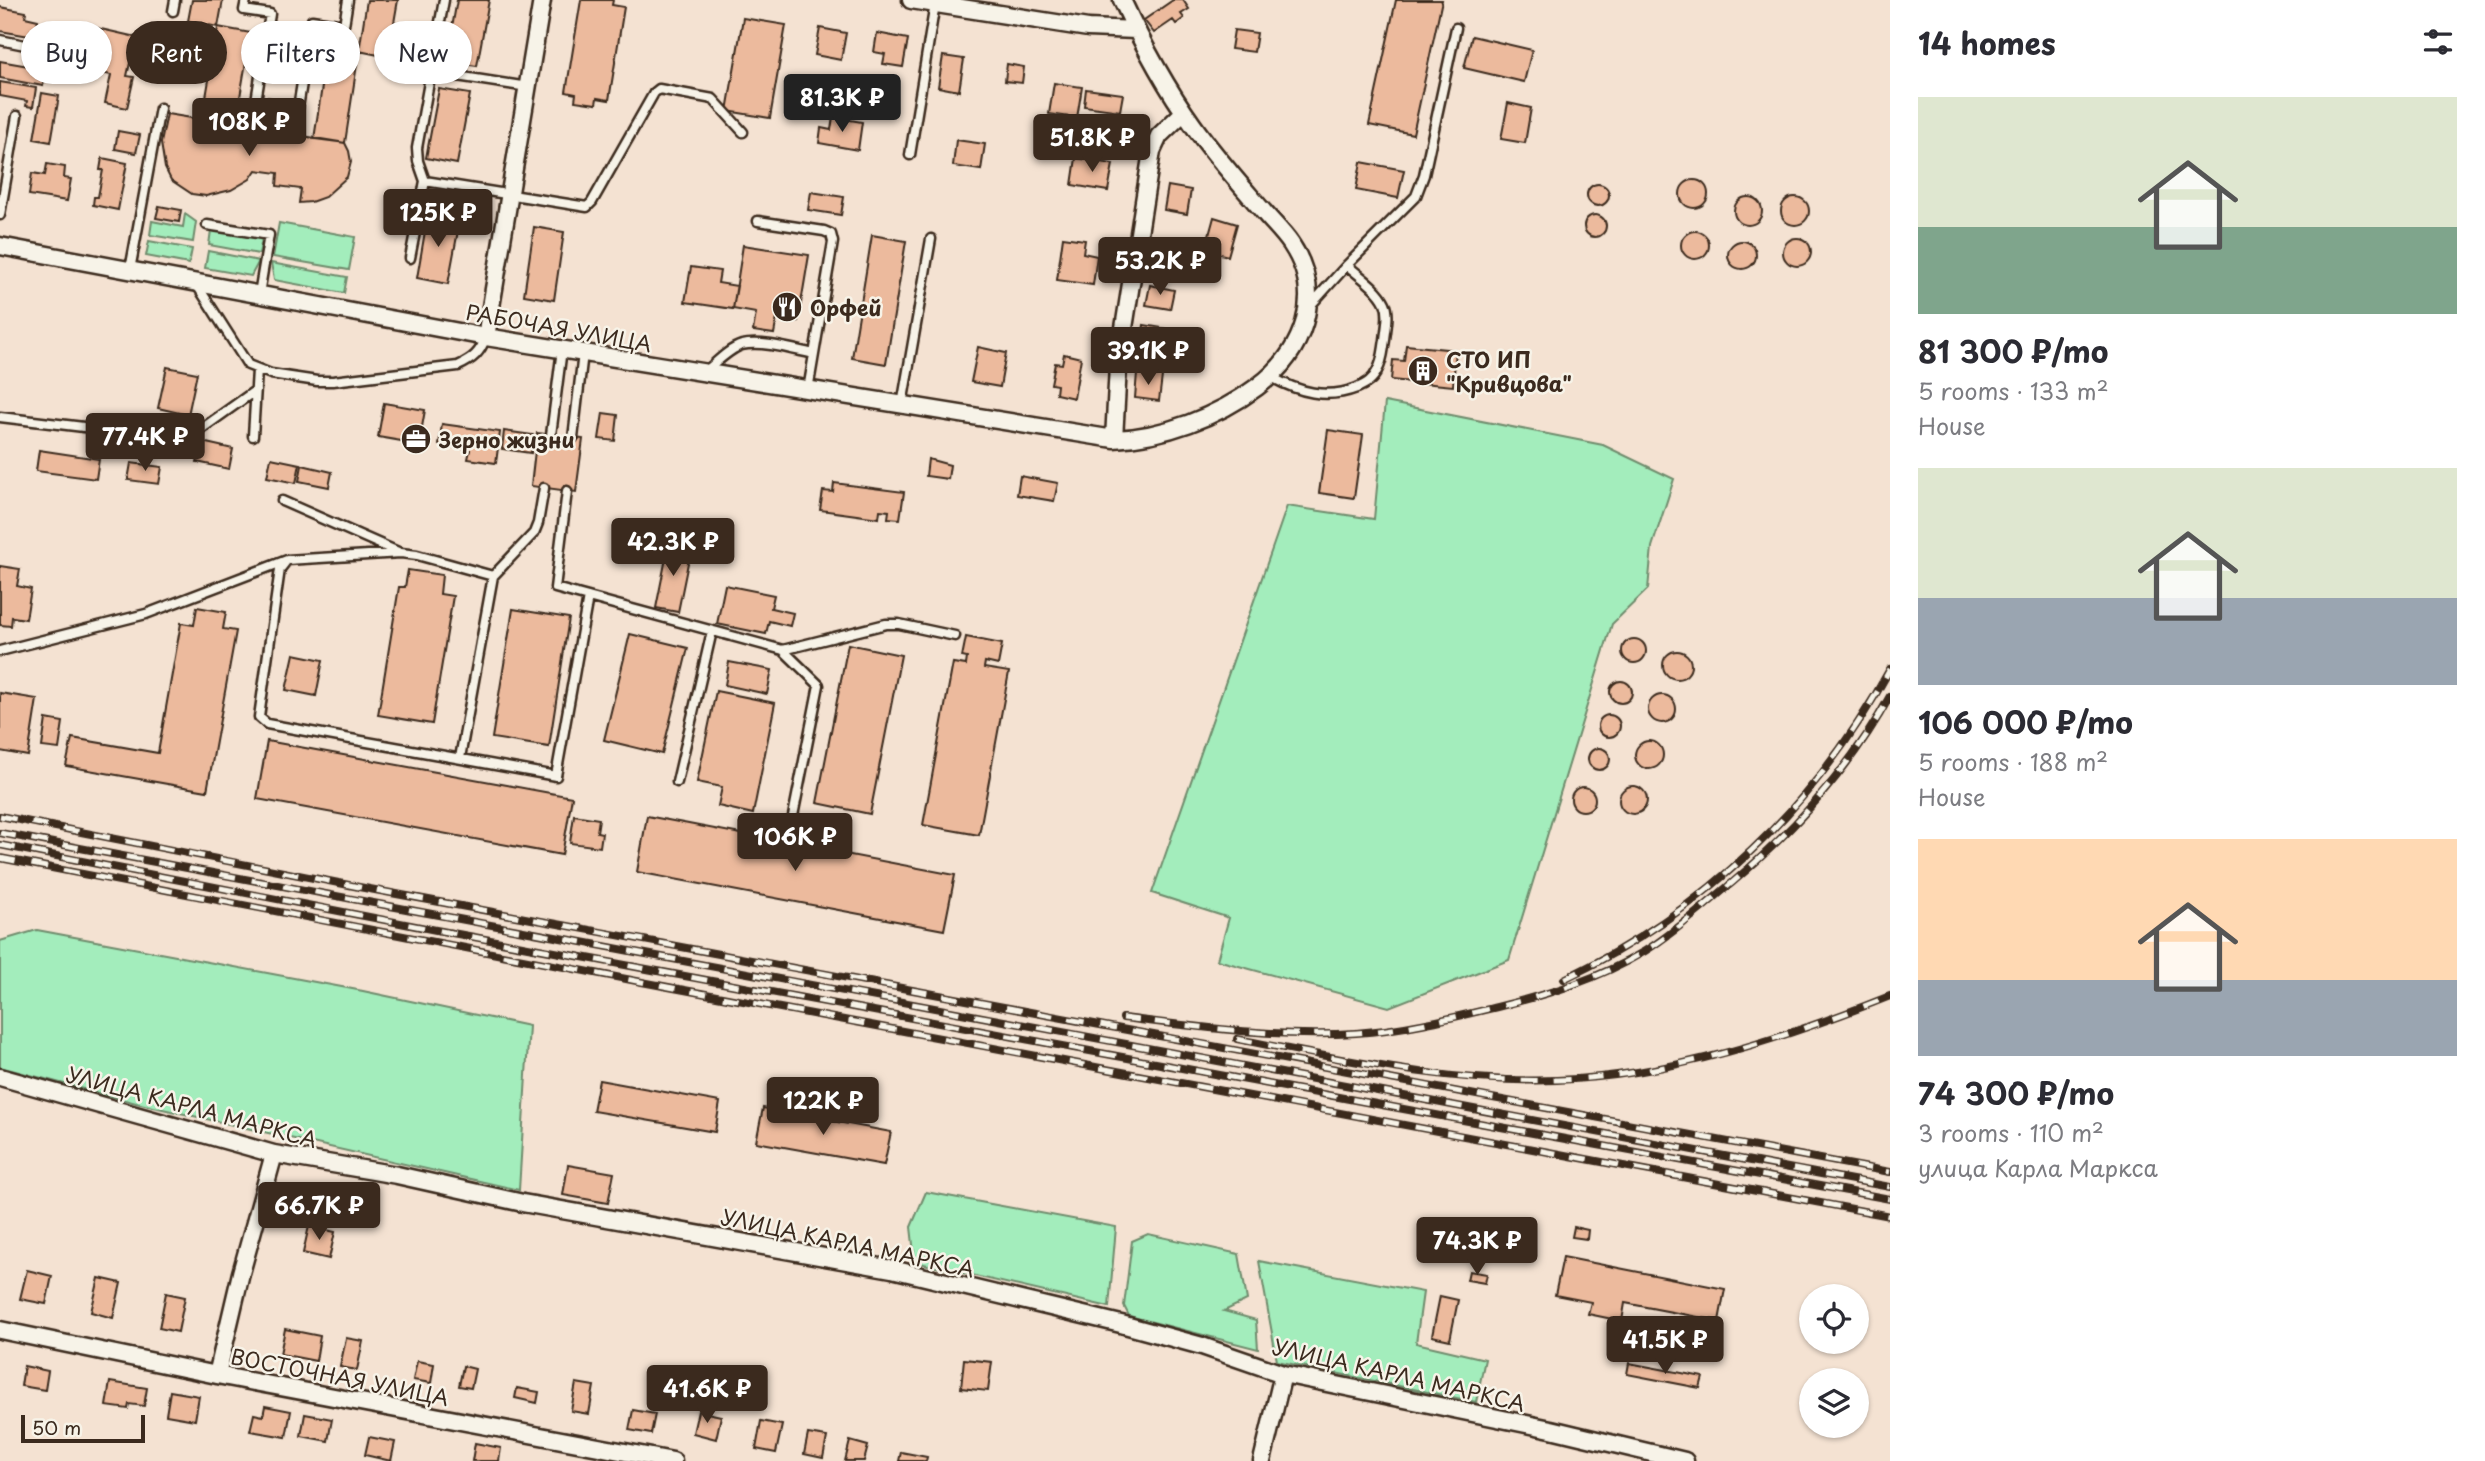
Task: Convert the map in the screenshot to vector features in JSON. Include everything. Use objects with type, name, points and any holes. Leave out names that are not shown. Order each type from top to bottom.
[{"type":"street","points":[[486,337],[542,0]]},
{"type":"street","points":[[911,0],[1088,28],[1136,30]]},
{"type":"street","points":[[1122,0],[1136,30],[1193,125],[1291,244],[1304,269],[1308,294],[1307,309]]},
{"type":"street","points":[[1114,439],[1118,366],[1152,151],[1159,136],[1184,112]]},
{"type":"street","name":"РАБОЧАЯ УЛИЦА","points":[[0,246],[486,337],[1114,439],[1140,438],[1188,424],[1247,395],[1288,360],[1306,321],[1307,309]]},
{"type":"street","name":"УЛИЦА КАРЛА МАРКСА","points":[[0,1077],[274,1154],[397,1175],[523,1203],[905,1272],[1132,1327],[1202,1346],[1283,1374],[1551,1429],[1685,1461]]},
{"type":"street","points":[[216,1375],[274,1154]]},
{"type":"street","name":"ВОСТОЧНАЯ УЛИЦА","points":[[0,1330],[216,1375],[673,1461]]},
{"type":"street","points":[[1262,1461],[1283,1374]]},
{"type":"lane","points":[[173,11],[175,0]]},
{"type":"lane","points":[[246,0],[244,9],[270,14],[256,101],[298,108],[312,20],[344,25],[348,0]]},
{"type":"lane","points":[[440,21],[444,0]]},
{"type":"lane","points":[[910,155],[935,4]]},
{"type":"lane","points":[[1307,309],[1416,196],[1424,175],[1456,28]]},
{"type":"lane","points":[[0,40],[21,44]]},
{"type":"lane","points":[[472,79],[528,88]]},
{"type":"lane","points":[[410,258],[425,181],[417,155],[429,84]]},
{"type":"lane","points":[[425,181],[587,207],[654,93],[659,89],[713,99],[743,132]]},
{"type":"lane","points":[[130,270],[160,108]]},
{"type":"lane","points":[[0,215],[17,116]]},
{"type":"lane","points":[[758,221],[831,234],[833,242],[808,390]]},
{"type":"lane","points":[[207,225],[270,235],[259,294]]},
{"type":"lane","points":[[902,406],[931,239]]},
{"type":"lane","points":[[1271,377],[1301,391],[1325,395],[1348,391],[1368,383],[1377,373],[1382,360],[1388,314],[1385,303],[1378,293],[1347,265]]},
{"type":"lane","points":[[195,283],[248,365],[257,370],[317,381],[333,381],[457,366],[473,359],[482,349],[486,337]]},
{"type":"lane","points":[[704,373],[743,345],[755,344],[814,354]]},
{"type":"lane","points":[[551,435],[562,349]]},
{"type":"lane","points":[[573,438],[583,353]]},
{"type":"lane","points":[[253,436],[257,370]]},
{"type":"lane","points":[[0,417],[184,439],[190,438],[256,390]]},
{"type":"lane","points":[[460,758],[493,576],[534,533],[544,488]]},
{"type":"lane","points":[[567,491],[555,588],[783,650],[886,624],[899,624],[955,636]]},
{"type":"lane","points":[[282,501],[401,553]]},
{"type":"lane","points":[[0,652],[146,614],[287,560],[401,553],[493,576]]},
{"type":"lane","points":[[287,560],[280,569],[259,717],[267,724],[556,776],[588,597]]},
{"type":"lane","points":[[677,782],[712,631]]},
{"type":"lane","points":[[783,650],[819,685],[793,816]]},
{"type":"green space","points":[[185,214],[196,222],[193,242],[150,235],[152,221],[183,227]]},
{"type":"green space","points":[[279,223],[355,237],[349,270],[273,257]]},
{"type":"green space","points":[[211,230],[262,239],[259,254],[209,245]]},
{"type":"green space","points":[[149,241],[192,249],[189,264],[146,256]]},
{"type":"green space","points":[[208,251],[259,261],[251,276],[205,268]]},
{"type":"green space","points":[[271,263],[347,277],[344,293],[274,280]]},
{"type":"green space","points":[[1385,402],[1603,445],[1674,479],[1652,547],[1648,589],[1612,624],[1509,960],[1389,1007],[1217,960],[1229,918],[1152,893],[1287,506],[1374,519]]},
{"type":"green space","points":[[37,930],[363,991],[529,1026],[519,1190],[136,1103],[0,1067],[0,941]]},
{"type":"green space","points":[[926,1192],[1116,1227],[1109,1307],[915,1262],[911,1227]]},
{"type":"green space","points":[[1148,1234],[1239,1254],[1247,1300],[1224,1311],[1256,1320],[1258,1349],[1129,1316],[1124,1306],[1132,1241]]},
{"type":"green space","points":[[1259,1261],[1423,1292],[1416,1343],[1485,1359],[1476,1402],[1277,1361]]},
{"type":"building","points":[[192,0],[223,0],[219,21],[188,21]]},
{"type":"building","points":[[367,0],[398,0],[394,21],[374,21],[374,54],[360,51]]},
{"type":"building","points":[[457,0],[489,0],[477,66],[472,65],[472,21],[453,21]]},
{"type":"building","points":[[581,0],[613,0],[612,5],[624,7],[609,100],[597,98],[596,104],[575,101],[576,94],[566,92]]},
{"type":"building","points":[[1173,0],[1183,0],[1189,9],[1181,14],[1184,18],[1176,24],[1173,20],[1154,33],[1144,20]]},
{"type":"building","points":[[1396,0],[1442,0],[1413,134],[1369,125]]},
{"type":"building","points":[[0,7],[26,12],[25,17],[38,20],[21,21],[21,35],[0,31]]},
{"type":"building","points":[[743,18],[786,25],[770,118],[727,111]]},
{"type":"building","points":[[820,28],[846,33],[841,60],[815,55]]},
{"type":"building","points":[[227,29],[241,31],[242,84],[235,126],[202,121],[208,84],[227,84]]},
{"type":"building","points":[[1234,30],[1257,33],[1254,52],[1231,49]]},
{"type":"building","points":[[112,32],[126,35],[126,84],[132,84],[127,108],[105,103],[109,84],[112,84]]},
{"type":"building","points":[[877,33],[908,39],[903,67],[883,64],[885,54],[874,52]]},
{"type":"building","points":[[1472,36],[1532,50],[1524,82],[1464,68]]},
{"type":"building","points":[[943,56],[964,59],[959,91],[938,87]]},
{"type":"building","points":[[0,61],[21,65],[21,82],[0,78]]},
{"type":"building","points":[[1007,64],[1024,67],[1022,83],[1005,81]]},
{"type":"building","points":[[0,82],[36,88],[33,107],[26,106],[27,101],[0,96]]},
{"type":"building","points":[[1054,83],[1082,87],[1077,118],[1049,114]]},
{"type":"building","points":[[322,84],[354,84],[345,143],[314,139]]},
{"type":"building","points":[[439,89],[470,94],[457,164],[426,158]]},
{"type":"building","points":[[1086,89],[1123,94],[1120,111],[1084,106]]},
{"type":"building","points":[[42,93],[59,96],[51,142],[34,139]]},
{"type":"building","points":[[1508,103],[1531,108],[1525,143],[1501,139]]},
{"type":"building","points":[[167,114],[345,143],[351,162],[347,177],[325,197],[311,202],[299,203],[301,189],[277,186],[278,173],[256,170],[250,179],[231,190],[206,196],[192,194],[171,180],[165,168],[161,143]]},
{"type":"building","points":[[833,117],[862,122],[858,150],[819,143],[821,128],[831,130]]},
{"type":"building","points":[[118,131],[140,135],[136,153],[115,149]]},
{"type":"building","points":[[956,140],[985,144],[981,170],[953,166]]},
{"type":"building","points":[[102,158],[127,163],[118,210],[93,205],[94,197],[98,197],[103,170],[100,170]]},
{"type":"building","points":[[1076,158],[1113,164],[1108,191],[1072,185]]},
{"type":"building","points":[[1361,162],[1404,170],[1398,198],[1356,190]]},
{"type":"building","points":[[47,164],[65,167],[64,178],[71,179],[67,201],[29,195],[32,173],[45,175]]},
{"type":"building","points":[[1694,180],[1704,184],[1708,194],[1704,204],[1694,208],[1684,204],[1680,194],[1684,184]]},
{"type":"building","points":[[1598,184],[1606,187],[1609,195],[1606,203],[1598,206],[1590,203],[1587,195],[1590,187]]},
{"type":"building","points":[[1168,186],[1191,190],[1187,214],[1164,210]]},
{"type":"building","points":[[811,192],[844,197],[841,215],[808,210]]},
{"type":"building","points":[[1748,197],[1758,201],[1762,211],[1758,221],[1748,225],[1738,221],[1734,211],[1738,201]]},
{"type":"building","points":[[1795,197],[1805,201],[1809,211],[1805,221],[1795,225],[1785,221],[1781,211],[1785,201]]},
{"type":"building","points":[[159,206],[181,210],[179,222],[156,218]]},
{"type":"building","points":[[428,214],[460,220],[448,284],[417,278]]},
{"type":"building","points":[[1595,215],[1603,218],[1606,226],[1603,234],[1595,237],[1587,234],[1584,226],[1587,218]]},
{"type":"building","points":[[1214,217],[1237,224],[1228,256],[1205,250]]},
{"type":"building","points":[[534,227],[564,232],[554,300],[524,295]]},
{"type":"building","points":[[1695,231],[1705,235],[1709,245],[1705,255],[1695,259],[1685,255],[1681,245],[1685,235]]},
{"type":"building","points":[[872,235],[906,241],[886,364],[852,358]]},
{"type":"building","points":[[1063,237],[1085,240],[1083,253],[1097,256],[1093,285],[1057,280]]},
{"type":"building","points":[[1797,238],[1807,242],[1811,252],[1807,262],[1797,266],[1787,262],[1783,252],[1787,242]]},
{"type":"building","points":[[1742,241],[1752,245],[1756,255],[1752,265],[1742,269],[1732,265],[1728,255],[1732,245]]},
{"type":"building","points":[[743,245],[809,255],[798,321],[777,318],[774,334],[753,331],[756,313],[733,309]]},
{"type":"building","points":[[1157,251],[1173,253],[1169,275],[1154,273]]},
{"type":"building","points":[[691,267],[720,271],[718,283],[737,286],[733,309],[685,302]]},
{"type":"building","points":[[1150,285],[1174,290],[1170,309],[1146,305]]},
{"type":"building","points":[[1144,325],[1168,329],[1164,354],[1140,350]]},
{"type":"building","name":"СТО ИП \"Кривцова\"","points":[[1406,345],[1456,350],[1453,386],[1391,380],[1393,360],[1404,361]]},
{"type":"building","points":[[978,347],[1006,353],[1000,387],[971,382]]},
{"type":"building","points":[[1064,354],[1081,358],[1074,398],[1056,394],[1057,385],[1051,384],[1055,363],[1062,364]]},
{"type":"building","points":[[167,367],[197,373],[188,415],[158,408]]},
{"type":"building","points":[[1137,373],[1162,376],[1159,401],[1135,398]]},
{"type":"building","points":[[384,403],[425,410],[419,444],[378,437]]},
{"type":"building","points":[[603,413],[618,415],[615,441],[599,439]]},
{"type":"building","points":[[442,424],[500,432],[496,463],[468,459],[470,450],[439,445]]},
{"type":"building","points":[[1328,430],[1363,435],[1354,498],[1319,493]]},
{"type":"building","points":[[504,431],[533,435],[531,453],[502,449]]},
{"type":"building","points":[[537,433],[583,439],[576,492],[531,486]]},
{"type":"building","points":[[202,442],[233,449],[229,469],[197,462]]},
{"type":"building","points":[[39,450],[99,459],[96,479],[36,471]]},
{"type":"building","points":[[271,458],[300,464],[296,483],[267,477]]},
{"type":"building","points":[[928,459],[950,465],[948,479],[926,476]]},
{"type":"building","points":[[131,463],[162,467],[159,484],[128,480]]},
{"type":"building","points":[[302,465],[332,472],[329,487],[299,481]]},
{"type":"building","points":[[1020,476],[1058,483],[1054,501],[1017,495]]},
{"type":"building","points":[[834,483],[904,492],[900,519],[888,518],[889,511],[880,510],[879,518],[820,510],[823,491],[833,492]]},
{"type":"building","points":[[669,543],[691,548],[678,612],[656,608]]},
{"type":"building","points":[[0,566],[20,569],[17,586],[31,589],[26,619],[12,617],[11,626],[0,625]]},
{"type":"building","points":[[408,570],[442,575],[440,594],[453,596],[432,724],[378,715],[399,587],[405,587]]},
{"type":"building","points":[[725,585],[774,595],[771,608],[793,613],[790,626],[769,621],[766,634],[717,624]]},
{"type":"building","points":[[197,607],[226,612],[223,629],[236,631],[207,791],[66,766],[72,738],[158,753],[181,623],[194,625]]},
{"type":"building","points":[[513,609],[569,618],[549,747],[492,738]]},
{"type":"building","points":[[630,634],[688,648],[662,754],[604,740]]},
{"type":"building","points":[[966,637],[1002,644],[998,665],[985,662],[984,668],[1009,672],[979,835],[923,825],[953,663],[966,665],[967,658],[962,657]]},
{"type":"building","points":[[1634,639],[1645,646],[1646,651],[1639,662],[1634,663],[1623,656],[1622,651],[1629,640]]},
{"type":"building","points":[[848,644],[901,655],[870,814],[817,803]]},
{"type":"building","points":[[1677,651],[1687,655],[1691,665],[1687,675],[1677,679],[1667,675],[1663,665],[1667,655]]},
{"type":"building","points":[[294,654],[323,660],[316,696],[286,690]]},
{"type":"building","points":[[729,662],[772,670],[767,694],[725,685]]},
{"type":"building","points":[[1621,681],[1629,684],[1632,692],[1629,700],[1621,703],[1613,700],[1610,692],[1613,684]]},
{"type":"building","points":[[716,691],[775,703],[753,814],[718,806],[722,787],[697,782]]},
{"type":"building","points":[[0,693],[37,699],[28,756],[0,751]]},
{"type":"building","points":[[1662,695],[1672,699],[1676,709],[1672,719],[1662,723],[1652,719],[1648,709],[1652,699]]},
{"type":"building","points":[[1609,715],[1617,718],[1620,726],[1617,734],[1609,737],[1601,734],[1598,726],[1601,718]]},
{"type":"building","points":[[46,719],[63,722],[59,749],[42,747]]},
{"type":"building","points":[[267,741],[572,797],[562,855],[257,799]]},
{"type":"building","points":[[1649,741],[1659,745],[1663,755],[1659,765],[1649,769],[1639,765],[1635,755],[1639,745]]},
{"type":"building","points":[[1595,748],[1603,748],[1610,755],[1610,763],[1603,770],[1595,770],[1588,763],[1588,755]]},
{"type":"building","points":[[1633,786],[1643,790],[1647,800],[1643,810],[1633,814],[1623,810],[1619,800],[1623,790]]},
{"type":"building","points":[[1583,787],[1591,791],[1595,799],[1591,807],[1583,811],[1575,807],[1571,799],[1575,791]]},
{"type":"building","points":[[574,815],[599,819],[597,832],[602,833],[600,847],[570,843]]},
{"type":"building","points":[[647,816],[955,875],[944,930],[637,872]]},
{"type":"building","points":[[599,1080],[720,1102],[715,1132],[593,1111]]},
{"type":"building","points":[[763,1108],[891,1132],[884,1165],[756,1142]]},
{"type":"building","points":[[568,1165],[614,1173],[608,1203],[563,1195]]},
{"type":"building","points":[[309,1226],[335,1232],[329,1259],[303,1253]]},
{"type":"building","points":[[1574,1227],[1588,1230],[1587,1239],[1572,1237]]},
{"type":"building","points":[[1563,1257],[1725,1289],[1719,1321],[1625,1303],[1622,1321],[1588,1314],[1591,1302],[1555,1295]]},
{"type":"building","points":[[27,1270],[52,1276],[46,1304],[20,1299]]},
{"type":"building","points":[[1469,1271],[1487,1274],[1485,1283],[1467,1280]]},
{"type":"building","points":[[99,1278],[121,1283],[113,1318],[91,1312]]},
{"type":"building","points":[[166,1293],[185,1297],[178,1332],[159,1328]]},
{"type":"building","points":[[1440,1296],[1458,1300],[1450,1340],[1432,1336]]},
{"type":"building","points":[[285,1329],[320,1336],[316,1361],[280,1354]]},
{"type":"building","points":[[346,1338],[363,1341],[357,1370],[340,1367]]},
{"type":"building","points":[[964,1359],[992,1362],[988,1391],[961,1388]]},
{"type":"building","points":[[417,1361],[434,1364],[431,1383],[413,1380]]},
{"type":"building","points":[[1629,1363],[1703,1377],[1700,1388],[1627,1374]]},
{"type":"building","points":[[24,1366],[48,1371],[45,1390],[21,1386]]},
{"type":"building","points":[[463,1366],[475,1369],[471,1388],[459,1386]]},
{"type":"building","points":[[110,1382],[147,1388],[144,1406],[129,1404],[128,1409],[106,1406]]},
{"type":"building","points":[[576,1383],[594,1386],[589,1414],[571,1411]]},
{"type":"building","points":[[517,1388],[539,1392],[537,1403],[515,1398]]},
{"type":"building","points":[[170,1391],[199,1396],[195,1420],[166,1415]]},
{"type":"building","points":[[265,1406],[291,1411],[286,1437],[250,1431],[254,1414],[263,1416]]},
{"type":"building","points":[[633,1410],[655,1414],[651,1434],[629,1430]]},
{"type":"building","points":[[698,1411],[721,1416],[716,1439],[693,1433]]},
{"type":"building","points":[[305,1414],[332,1419],[328,1441],[301,1436]]},
{"type":"building","points":[[761,1421],[782,1425],[776,1453],[756,1449]]},
{"type":"building","points":[[808,1434],[827,1437],[823,1458],[804,1454]]},
{"type":"building","points":[[369,1437],[395,1442],[391,1461],[365,1455]]},
{"type":"building","points":[[850,1441],[868,1446],[864,1461],[845,1461]]},
{"type":"building","points":[[475,1443],[501,1448],[499,1461],[472,1461]]},
{"type":"building","points":[[901,1452],[927,1457],[926,1461],[899,1461]]},
{"type":"railway","points":[[1564,979],[1664,922],[1709,888],[1752,850],[1828,766],[1890,669]]},
{"type":"railway","points":[[1123,1018],[1269,1033],[1356,1033],[1462,1015],[1536,997],[1592,978],[1657,943],[1691,918],[1756,862],[1840,772],[1890,696]]},
{"type":"railway","points":[[0,816],[359,887],[1890,1172]]},
{"type":"railway","points":[[0,833],[1890,1187]]},
{"type":"railway","points":[[0,845],[436,930],[1890,1199]]},
{"type":"railway","points":[[0,858],[647,983],[1890,1216]]},
{"type":"railway","points":[[1237,1039],[1436,1074],[1557,1080],[1600,1077],[1685,1063],[1769,1040],[1890,996]]},
{"type":"place","name":"Орфей","points":[[787,307]]},
{"type":"place","name":"СТО ИП \"Кривцова\"","points":[[1423,371]]},
{"type":"place","name":"Зерно жизни","points":[[416,439]]}]
